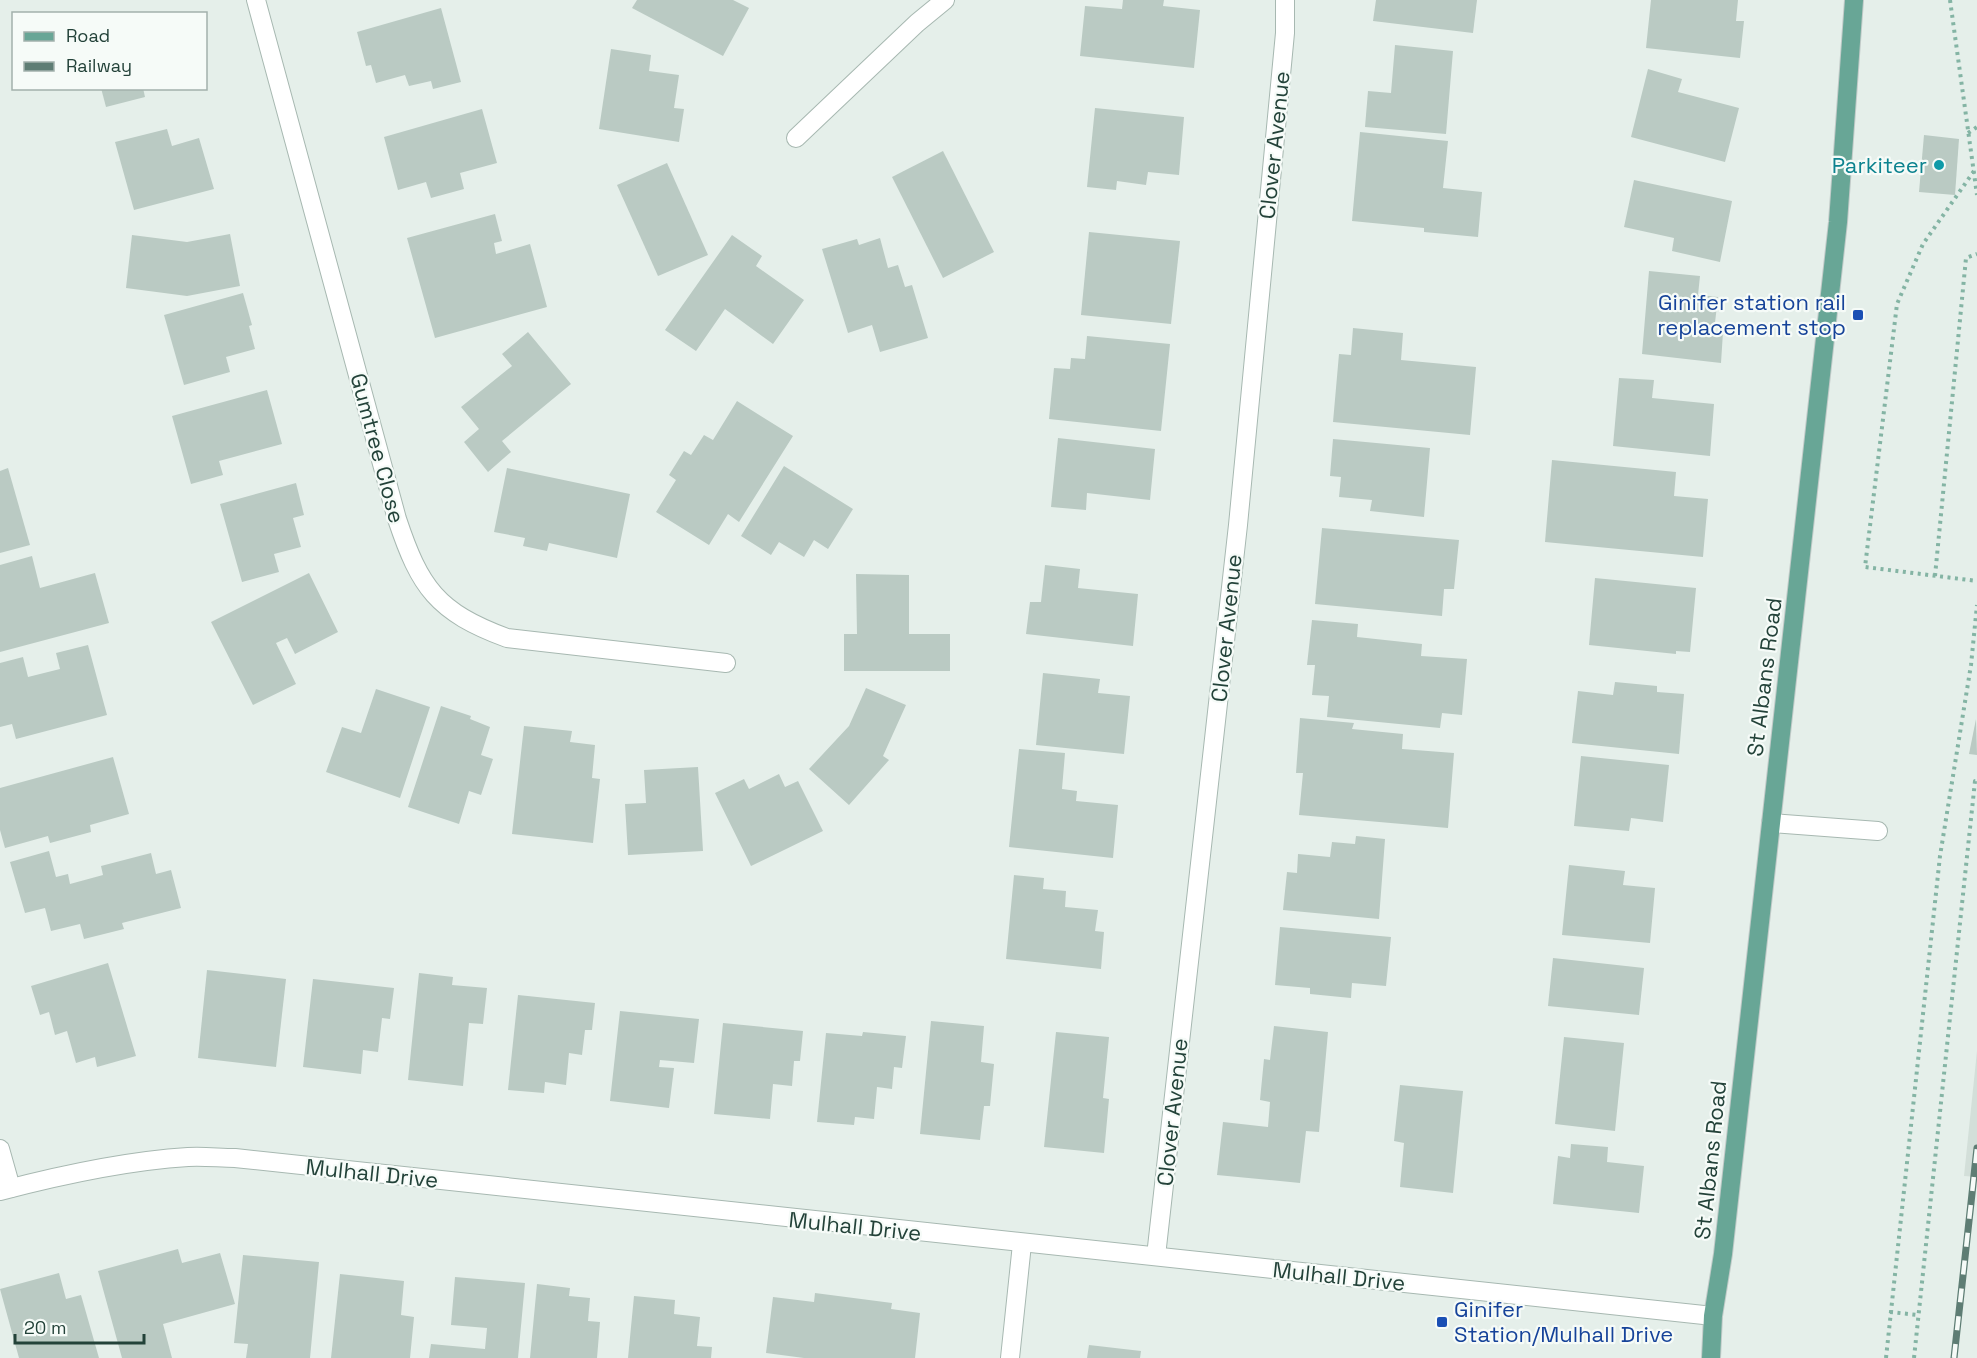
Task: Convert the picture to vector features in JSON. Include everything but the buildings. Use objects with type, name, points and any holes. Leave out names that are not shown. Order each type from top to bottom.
[{"type":"main road","name":"St Albans Road","points":[[1711,1358],[1713,1316],[1723,1254],[1837,234],[1854,0]]},
{"type":"street","name":"Gumtree Close","points":[[256,0],[397,519],[408,552],[418,573],[433,595],[476,626],[507,638],[726,663]]},
{"type":"street","points":[[796,138],[917,23],[945,0]]},
{"type":"street","name":"Clover Avenue","points":[[1156,1256],[1236,537],[1285,33],[1285,0]]},
{"type":"street","points":[[1771,823],[1878,831]]},
{"type":"street","points":[[0,1149],[5,1190]]},
{"type":"street","name":"Mulhall Drive","points":[[5,1190],[86,1170],[134,1162],[190,1157],[235,1158],[1022,1244],[1156,1256],[1713,1316]]},
{"type":"street","points":[[1010,1358],[1022,1244]]},
{"type":"path","points":[[1950,0],[1977,195]]},
{"type":"path","points":[[1968,133],[1977,127]]},
{"type":"path","points":[[1974,171],[1923,244],[1897,304],[1865,567],[1977,581]]},
{"type":"path","points":[[1935,576],[1966,258],[1977,254]]},
{"type":"path","points":[[1886,1358],[1940,856],[1971,665],[1977,605]]},
{"type":"path","points":[[1914,1358],[1975,781],[1977,781]]},
{"type":"path","points":[[1890,1312],[1918,1316]]},
{"type":"shaded area","points":[[1977,1051],[1977,1177],[1964,1176]]},
{"type":"railway","points":[[1954,1358],[1977,1148]]},
{"type":"place","name":"Parkiteer","points":[[1939,165]]},
{"type":"place","name":"Ginifer station rail replacement stop","points":[[1858,315]]},
{"type":"place","name":"Ginifer Station/Mulhall Drive","points":[[1442,1322]]}]
